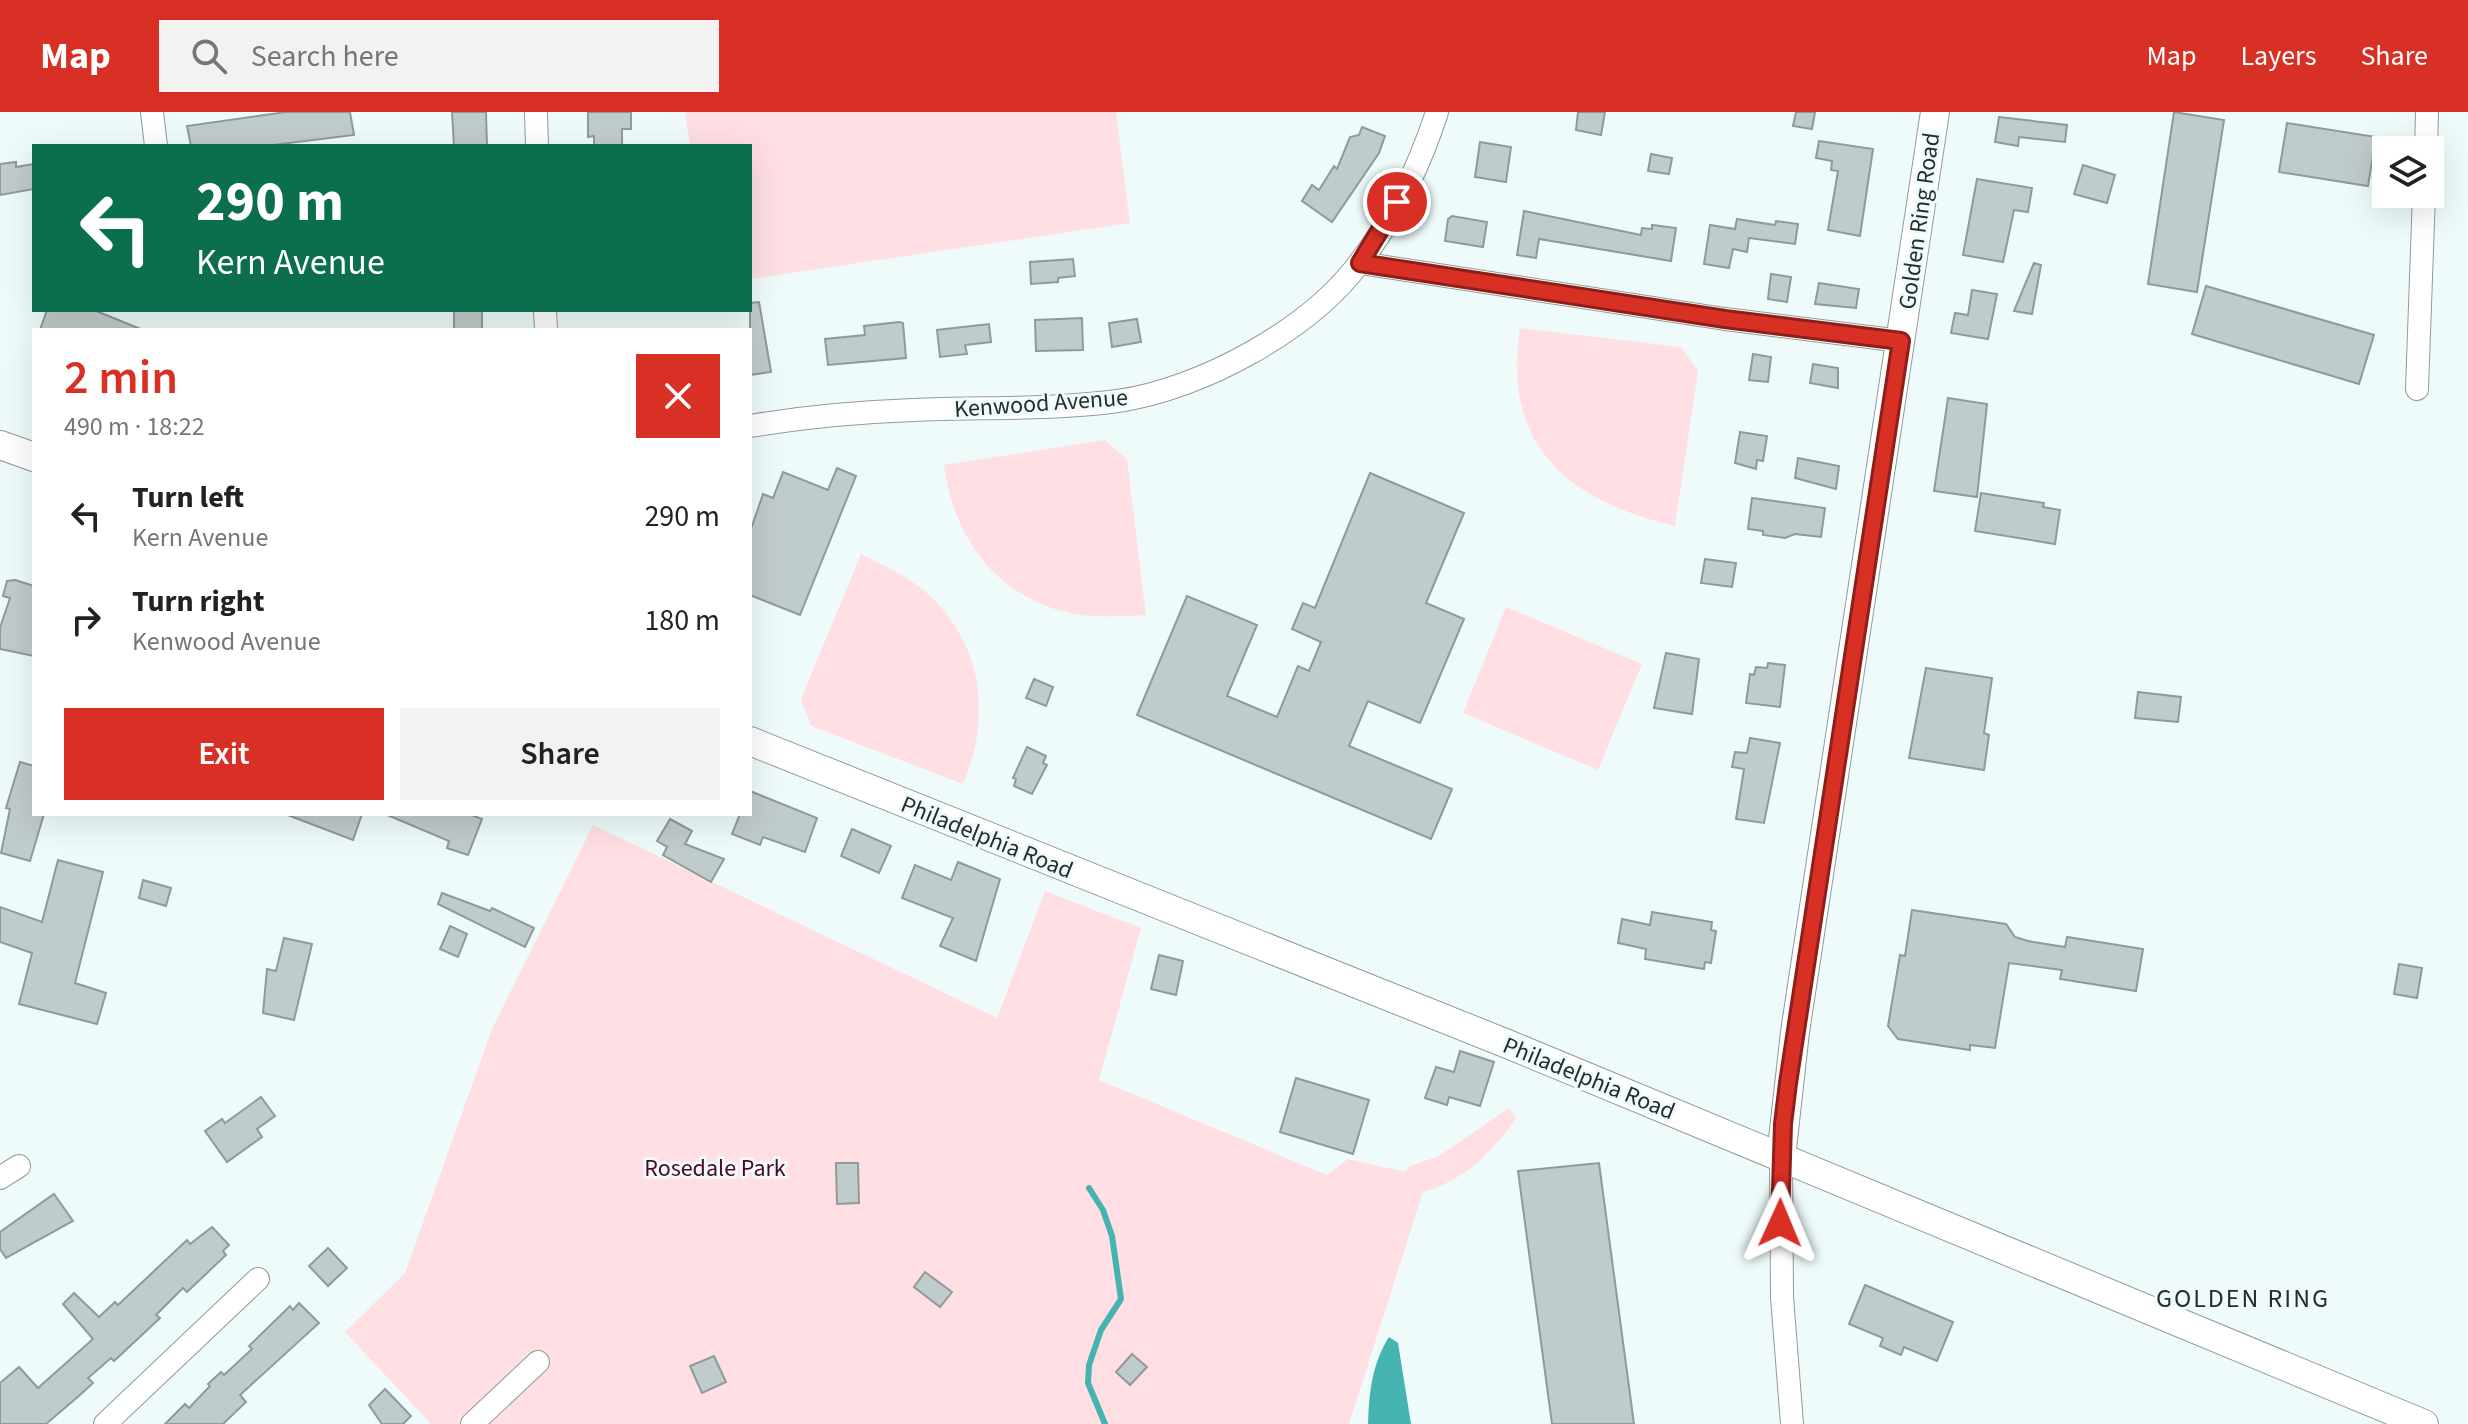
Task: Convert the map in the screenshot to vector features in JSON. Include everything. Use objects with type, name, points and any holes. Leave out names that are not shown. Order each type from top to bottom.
[{"type":"main road","name":"Golden Ring Road","points":[[1781,1157],[1795,1032],[1935,112]]},
{"type":"main road","points":[[0,445],[32,456]]},
{"type":"main road","name":"Philadelphia Road","points":[[752,742],[1510,1045],[2424,1424]]},
{"type":"street","points":[[152,112],[156,144]]},
{"type":"street","points":[[536,112],[537,144]]},
{"type":"street","name":"Kenwood Avenue","points":[[752,426],[910,410],[1092,404],[1166,390],[1207,374],[1266,343],[1315,307],[1360,263],[1409,182],[1437,112]]},
{"type":"street","points":[[2426,136],[2427,112]]},
{"type":"street","points":[[2417,389],[2423,208]]},
{"type":"street","points":[[1360,263],[1725,319],[1901,341]]},
{"type":"street","name":"Golden Ring Road","points":[[1781,1157],[1781,1284],[1792,1424]]},
{"type":"street","points":[[105,1424],[258,1279]]},
{"type":"street","points":[[472,1424],[538,1362]]},
{"type":"green space","points":[[685,112],[1116,112],[1130,223],[752,279],[752,144],[690,144]]},
{"type":"green space","points":[[1520,328],[1681,347],[1698,371],[1675,526],[1603,501],[1574,484],[1551,462],[1533,436],[1521,406],[1517,370]]},
{"type":"green space","points":[[1105,440],[1127,459],[1146,615],[1086,616],[1040,604],[1018,592],[981,558],[957,515],[949,491],[944,465]]},
{"type":"green space","points":[[861,554],[923,590],[948,616],[962,638],[972,661],[979,709],[972,759],[963,784],[811,726],[801,699]]},
{"type":"green space","points":[[1506,607],[1642,664],[1598,770],[1463,713]]},
{"type":"green space","name":"Rosedale Park","points":[[593,825],[997,1018],[1045,891],[1141,928],[1099,1080],[1327,1175],[1348,1159],[1405,1172],[1410,1166],[1439,1156],[1509,1108],[1516,1119],[1476,1164],[1451,1181],[1423,1192],[1349,1424],[431,1424],[345,1332],[405,1273],[492,1029]]},
{"type":"water","points":[[1389,1337],[1398,1343],[1411,1424],[1368,1424],[1372,1379]]},
{"type":"building","points":[[286,112],[350,112],[354,135],[281,144],[191,144],[187,126]]},
{"type":"building","points":[[452,112],[486,112],[487,144],[454,144]]},
{"type":"building","points":[[588,112],[631,112],[631,129],[622,129],[622,144],[594,144],[594,136],[588,137]]},
{"type":"building","points":[[1578,112],[1605,112],[1601,135],[1576,130]]},
{"type":"building","points":[[1796,112],[1815,112],[1812,129],[1793,126]]},
{"type":"building","points":[[2174,112],[2224,120],[2197,292],[2148,284]]},
{"type":"building","points":[[1999,117],[2067,125],[2065,142],[2019,137],[2018,146],[1995,142]]},
{"type":"building","points":[[2287,123],[2372,136],[2368,186],[2279,172]]},
{"type":"building","points":[[1362,127],[1385,136],[1379,153],[1332,222],[1302,201],[1312,185],[1319,190],[1334,166],[1337,169],[1350,137],[1359,135]]},
{"type":"building","points":[[1819,141],[1873,149],[1860,236],[1828,230],[1838,171],[1831,170],[1832,161],[1816,158]]},
{"type":"building","points":[[1480,142],[1511,147],[1506,182],[1475,177]]},
{"type":"building","points":[[1651,154],[1672,158],[1669,174],[1648,171]]},
{"type":"building","points":[[16,162],[16,167],[32,164],[32,189],[0,195],[0,164]]},
{"type":"building","points":[[2083,165],[2115,175],[2107,203],[2074,194]]},
{"type":"building","points":[[1977,179],[2032,188],[2028,212],[2014,210],[2003,262],[1963,255]]},
{"type":"building","points":[[1524,211],[1641,235],[1642,228],[1652,229],[1652,225],[1676,228],[1671,261],[1539,239],[1536,258],[1517,255]]},
{"type":"building","points":[[1452,216],[1487,222],[1483,247],[1445,241],[1448,219]]},
{"type":"building","points":[[1737,219],[1775,225],[1776,221],[1798,224],[1795,244],[1749,238],[1747,252],[1733,249],[1729,268],[1704,264],[1710,225],[1735,229]]},
{"type":"building","points":[[1073,259],[1075,276],[1058,278],[1058,282],[1031,284],[1030,262]]},
{"type":"building","points":[[2034,263],[2041,265],[2032,314],[2014,311]]},
{"type":"building","points":[[1771,274],[1791,277],[1787,302],[1768,299]]},
{"type":"building","points":[[1819,283],[1859,289],[1856,308],[1815,304]]},
{"type":"building","points":[[2206,286],[2374,335],[2359,384],[2192,334]]},
{"type":"building","points":[[1972,290],[1997,294],[1988,339],[1951,333],[1955,313],[1968,315]]},
{"type":"building","points":[[759,302],[771,372],[752,375],[750,312],[752,303]]},
{"type":"building","points":[[46,312],[99,312],[138,328],[41,328]]},
{"type":"building","points":[[454,312],[482,312],[482,328],[454,328]]},
{"type":"building","points":[[1082,318],[1083,350],[1036,351],[1035,320]]},
{"type":"building","points":[[1137,319],[1141,342],[1112,347],[1109,323]]},
{"type":"building","points":[[903,323],[906,358],[828,365],[825,339],[865,335],[864,326]]},
{"type":"building","points":[[989,324],[991,342],[965,345],[967,354],[940,357],[937,330]]},
{"type":"building","points":[[1753,354],[1771,357],[1768,382],[1749,380]]},
{"type":"building","points":[[1813,364],[1838,368],[1838,388],[1810,383]]},
{"type":"building","points":[[1948,398],[1987,404],[1977,497],[1934,491]]},
{"type":"building","points":[[1740,432],[1767,436],[1763,461],[1757,460],[1756,469],[1735,463]]},
{"type":"building","points":[[1798,458],[1839,466],[1836,489],[1795,478]]},
{"type":"building","points":[[837,468],[856,476],[800,615],[752,596],[752,526],[763,494],[773,498],[783,472],[828,490]]},
{"type":"building","points":[[1370,473],[1464,513],[1426,603],[1464,619],[1420,723],[1368,701],[1349,746],[1452,789],[1431,839],[1137,715],[1187,596],[1257,625],[1227,696],[1277,717],[1298,666],[1309,671],[1321,642],[1292,629],[1303,603],[1315,608]]},
{"type":"building","points":[[1981,493],[2044,503],[2043,507],[2060,510],[2055,544],[1975,531]]},
{"type":"building","points":[[1752,498],[1825,508],[1821,537],[1795,534],[1785,538],[1748,529]]},
{"type":"building","points":[[1705,559],[1736,563],[1732,587],[1701,583]]},
{"type":"building","points":[[7,581],[32,585],[32,656],[0,649],[0,628],[10,598],[3,596]]},
{"type":"building","points":[[1666,653],[1699,659],[1692,714],[1654,708]]},
{"type":"building","points":[[1768,663],[1785,665],[1780,707],[1746,703],[1750,674],[1754,675],[1756,667],[1767,668]]},
{"type":"building","points":[[1926,668],[1992,678],[1984,733],[1989,735],[1984,770],[1909,758]]},
{"type":"building","points":[[1034,679],[1053,687],[1046,706],[1026,698]]},
{"type":"building","points":[[2138,692],[2181,697],[2178,722],[2135,718]]},
{"type":"building","points":[[1750,738],[1780,743],[1764,823],[1736,819],[1744,769],[1732,767],[1735,752],[1747,753]]},
{"type":"building","points":[[1027,747],[1046,756],[1043,763],[1047,765],[1032,794],[1014,786],[1016,779],[1013,778]]},
{"type":"building","points":[[20,762],[32,765],[32,816],[43,816],[30,861],[1,853],[10,809],[6,808]]},
{"type":"building","points":[[752,792],[817,818],[805,852],[763,837],[760,845],[732,834],[739,816],[752,816]]},
{"type":"building","points":[[290,816],[361,816],[353,840]]},
{"type":"building","points":[[390,816],[474,816],[482,819],[468,855],[447,848],[449,841]]},
{"type":"building","points":[[670,819],[692,831],[685,844],[724,859],[711,882],[663,855],[667,847],[657,841]]},
{"type":"building","points":[[852,829],[891,846],[879,873],[841,856]]},
{"type":"building","points":[[58,860],[103,872],[75,983],[106,993],[97,1024],[19,1004],[32,953],[0,942],[0,907],[42,922]]},
{"type":"building","points":[[958,862],[1000,879],[976,961],[940,946],[953,918],[902,898],[915,865],[951,880]]},
{"type":"building","points":[[143,880],[171,888],[166,906],[139,898]]},
{"type":"building","points":[[442,893],[490,911],[492,908],[534,928],[525,947],[438,904]]},
{"type":"building","points":[[1912,910],[2006,924],[2015,937],[2028,941],[2065,947],[2067,937],[2143,949],[2136,991],[2060,979],[2062,970],[2009,963],[1995,1048],[1970,1045],[1970,1050],[1898,1039],[1888,1026],[1900,955],[1905,956]]},
{"type":"building","points":[[1652,912],[1712,922],[1711,930],[1716,931],[1711,963],[1705,962],[1704,969],[1645,959],[1646,949],[1618,943],[1622,919],[1650,925]]},
{"type":"building","points":[[450,926],[467,934],[458,957],[440,949]]},
{"type":"building","points":[[284,938],[312,944],[294,1020],[263,1013],[267,969],[276,971]]},
{"type":"building","points":[[1159,955],[1183,961],[1176,995],[1151,989]]},
{"type":"building","points":[[2399,964],[2422,968],[2417,998],[2394,994]]},
{"type":"building","points":[[1460,1051],[1494,1062],[1480,1106],[1449,1097],[1447,1105],[1425,1098],[1436,1067],[1454,1072]]},
{"type":"building","points":[[1296,1078],[1369,1100],[1353,1154],[1280,1132]]},
{"type":"building","points":[[261,1097],[275,1116],[257,1129],[262,1137],[227,1162],[205,1131],[222,1119],[225,1123]]},
{"type":"building","points":[[836,1163],[858,1163],[859,1203],[837,1204]]},
{"type":"building","points":[[1599,1163],[1634,1424],[1552,1424],[1518,1171]]},
{"type":"building","points":[[54,1194],[73,1221],[6,1258],[0,1249],[0,1232]]},
{"type":"building","points":[[212,1227],[229,1245],[223,1251],[226,1255],[187,1292],[183,1288],[156,1315],[160,1318],[114,1361],[111,1358],[88,1378],[93,1383],[46,1424],[0,1424],[0,1383],[19,1367],[38,1388],[93,1339],[63,1304],[74,1293],[99,1317],[115,1302],[118,1305],[187,1240],[190,1244]]},
{"type":"building","points":[[328,1248],[347,1268],[328,1286],[309,1266]]},
{"type":"building","points":[[925,1272],[952,1292],[940,1307],[914,1287]]},
{"type":"building","points":[[1865,1285],[1953,1322],[1937,1361],[1904,1347],[1901,1355],[1880,1346],[1883,1338],[1849,1324]]},
{"type":"building","points":[[299,1303],[319,1323],[240,1395],[246,1402],[223,1424],[165,1424],[185,1404],[189,1408],[210,1386],[208,1384],[221,1372],[224,1375],[290,1306],[293,1310]]},
{"type":"building","points":[[1132,1354],[1147,1367],[1130,1385],[1116,1372]]},
{"type":"building","points":[[714,1356],[726,1382],[702,1393],[690,1366]]},
{"type":"building","points":[[385,1389],[411,1416],[403,1424],[382,1424],[369,1405]]},
{"type":"waterway","points":[[1089,1188],[1103,1210],[1112,1236],[1121,1299],[1101,1330],[1089,1365],[1088,1383],[1105,1424]]},
{"type":"district","name":"GOLDEN RING","points":[[2243,1298]]},
{"type":"route","points":[[1397,202],[1360,263],[1725,319],[1901,341],[1788,1083],[1783,1124],[1780,1223]]}]
